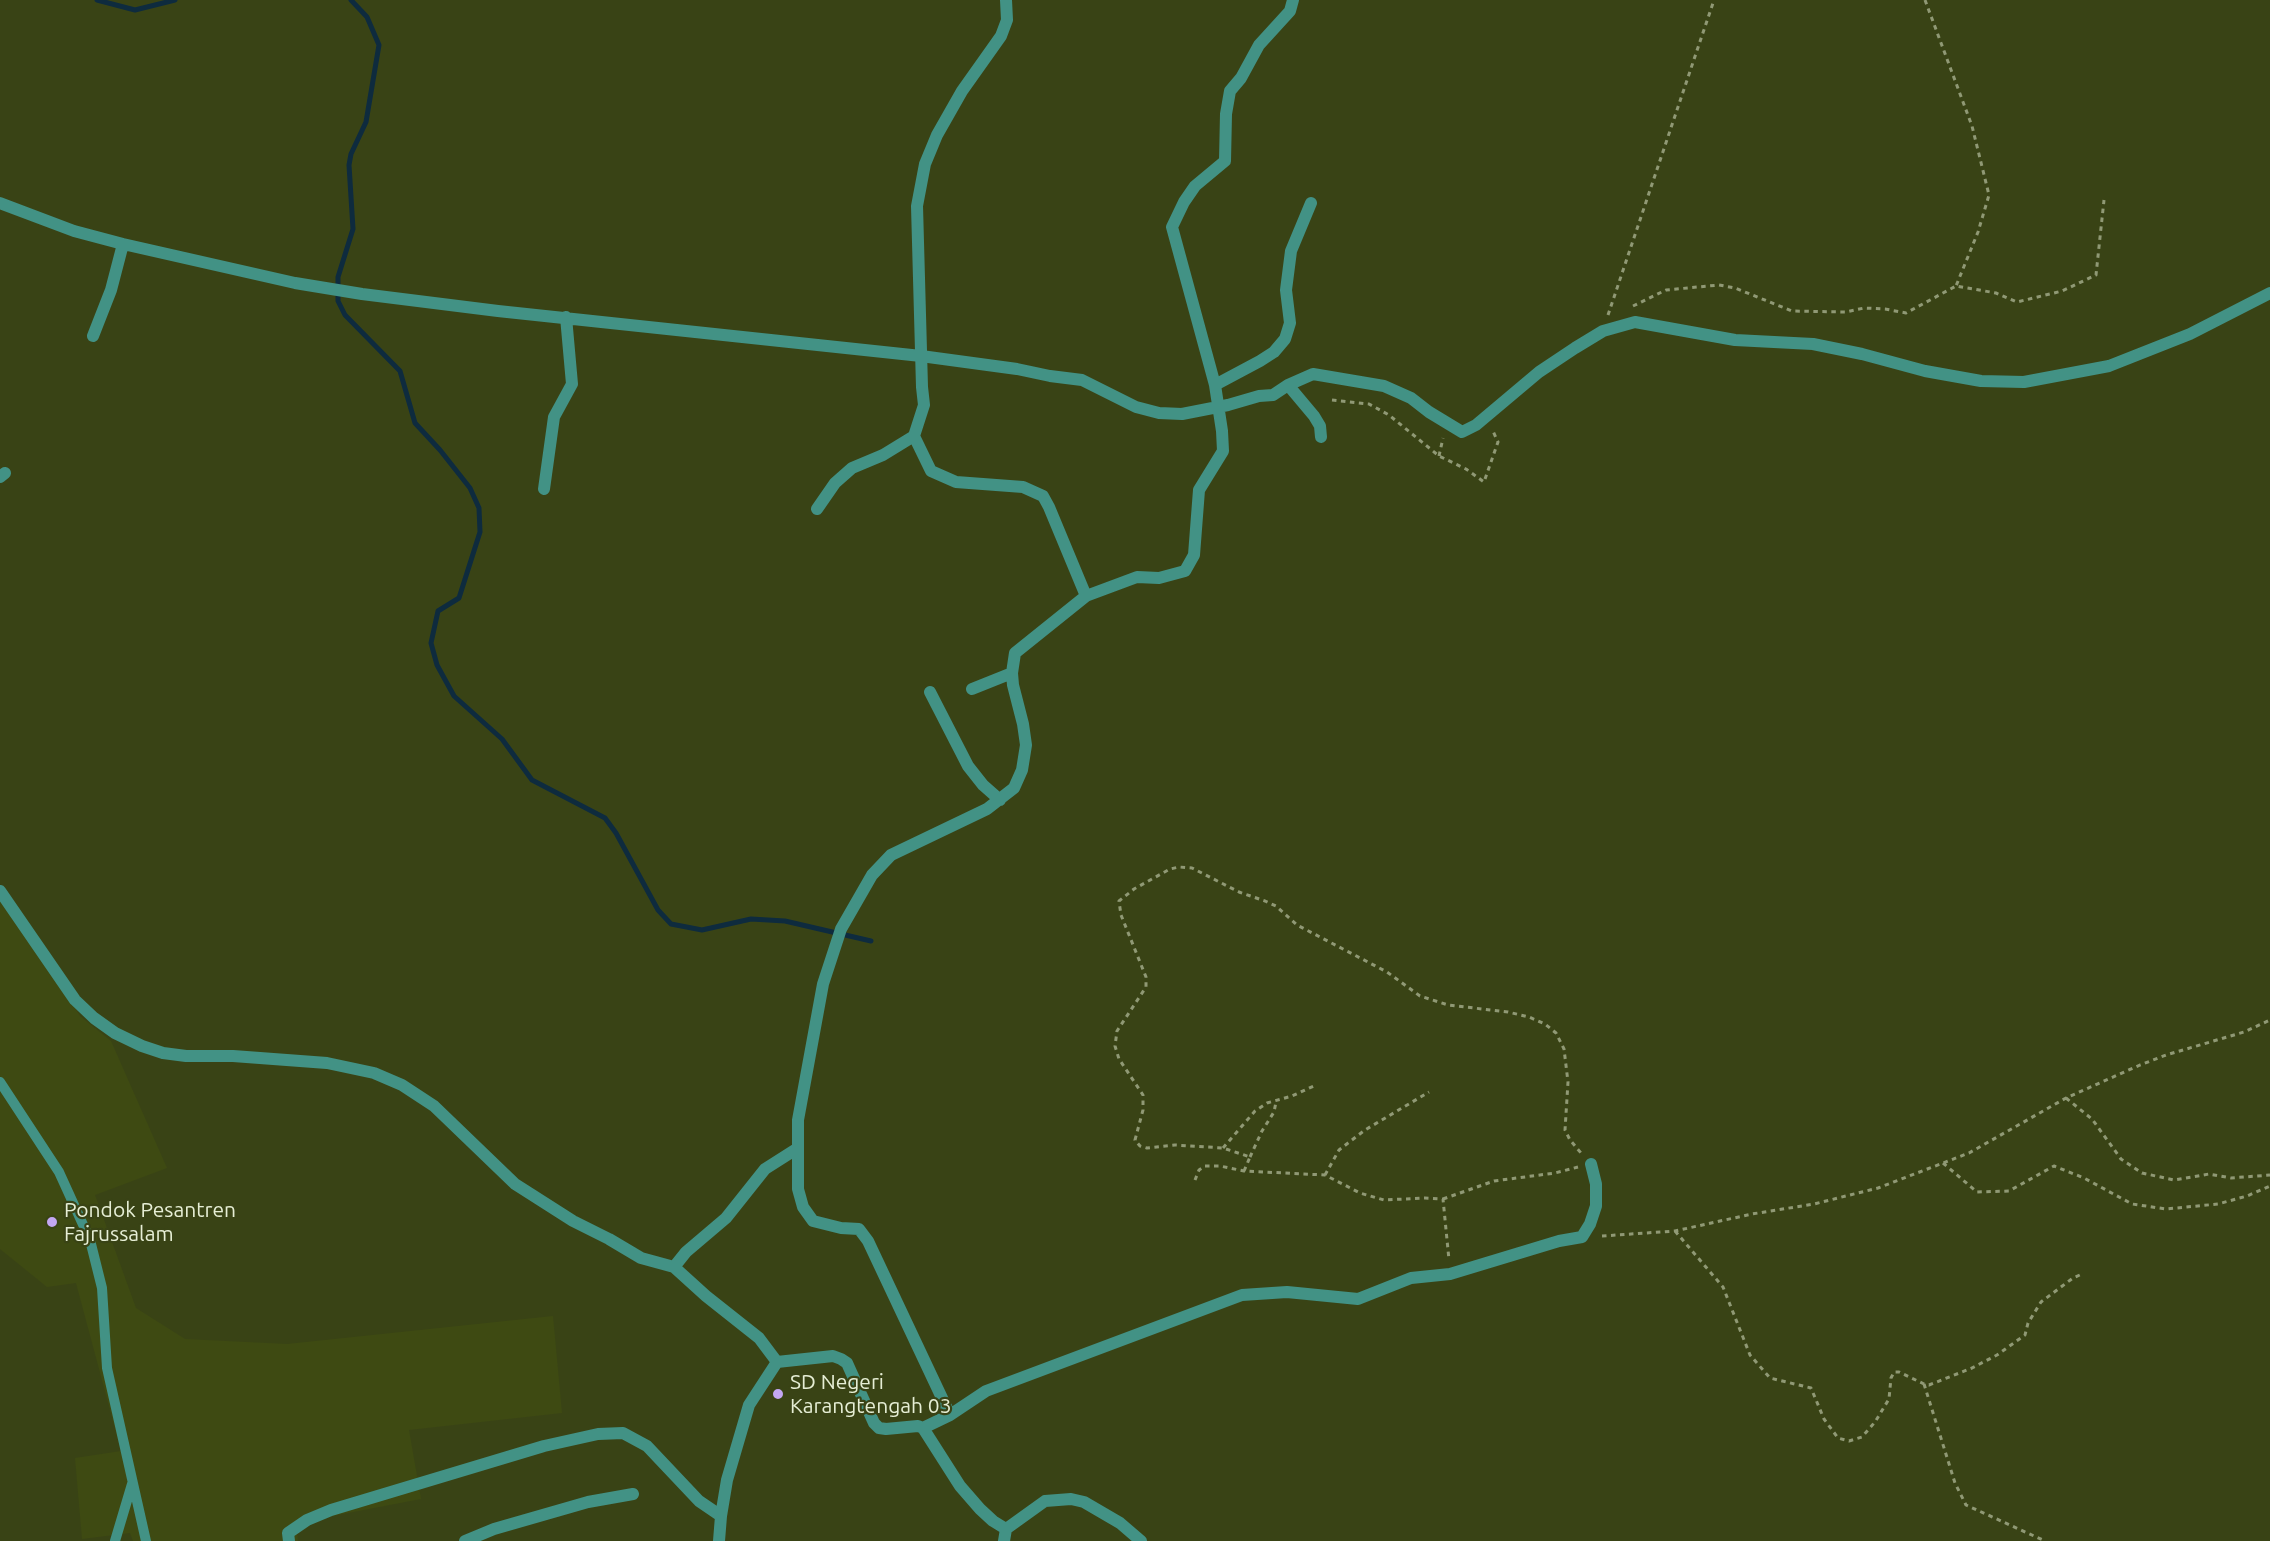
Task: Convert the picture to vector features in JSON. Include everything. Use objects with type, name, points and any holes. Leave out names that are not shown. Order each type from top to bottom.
[{"type":"street","points":[[817,509],[835,483],[852,468],[891,450],[914,436],[924,405],[917,206],[925,164],[937,135],[962,91],[1001,36],[1007,20],[1006,0]]},
{"type":"street","points":[[950,1416],[868,1241],[859,1229],[841,1228],[813,1221],[803,1207],[798,1189],[798,1120],[823,984],[841,929],[872,875],[891,855],[965,820],[1000,800],[1014,788],[1022,770],[1026,745],[1012,673],[1015,653],[1086,596],[1137,577],[1159,578],[1185,571],[1194,555],[1199,490],[1223,451],[1220,406],[1172,227],[1195,186],[1225,161],[1226,114],[1230,91],[1241,78],[1259,45],[1290,11],[1293,0]]},
{"type":"street","points":[[0,203],[74,231],[295,283],[362,294],[921,356],[1082,380],[1136,407],[1159,413],[1182,414],[1259,396],[1273,395],[1288,385],[1313,374],[1384,386],[1411,398],[1462,432],[1476,425],[1539,372],[1575,348],[1604,331],[1635,322],[1735,340],[1813,344],[1925,371],[1981,381],[2024,382],[2109,366],[2190,334],[2270,293]]},
{"type":"street","points":[[1215,386],[1260,361],[1285,339],[1290,322],[1286,290],[1291,251],[1311,203]]},
{"type":"street","points":[[93,336],[111,290],[123,244]]},
{"type":"street","points":[[544,489],[554,417],[572,384],[566,317]]},
{"type":"street","points":[[1288,385],[1314,416],[1320,426],[1322,437]]},
{"type":"street","points":[[914,436],[931,471],[956,482],[1023,487],[1043,496],[1086,596]]},
{"type":"street","points":[[972,689],[1012,673]]},
{"type":"street","points":[[930,692],[968,766],[983,785],[1000,800]]},
{"type":"street","points":[[0,891],[75,1000],[115,1033],[163,1053],[327,1063],[374,1073],[402,1085],[434,1106],[514,1184],[550,1207],[642,1257],[674,1267],[759,1338],[777,1362]]},
{"type":"street","points":[[674,1267],[686,1252],[726,1218],[765,1169],[798,1148]]},
{"type":"street","points":[[923,1428],[950,1416],[986,1391],[1242,1295],[1287,1292],[1358,1299],[1411,1278],[1450,1274],[1559,1240],[1582,1237],[1590,1224],[1596,1206],[1596,1184],[1591,1164]]},
{"type":"street","points":[[719,1541],[728,1480],[748,1405],[777,1362],[833,1356],[847,1363],[870,1416],[879,1428],[918,1426],[923,1428],[960,1486],[1005,1535],[1045,1501],[1071,1499],[1084,1502],[1120,1523],[1141,1541]]},
{"type":"street","points":[[289,1541],[288,1533],[306,1520],[332,1510],[544,1446],[598,1434],[623,1433],[647,1446],[699,1501],[721,1516]]},
{"type":"street","points":[[465,1541],[494,1529],[588,1502],[633,1494]]},
{"type":"lane","points":[[0,1082],[59,1172],[90,1240],[102,1288],[107,1368],[146,1541]]},
{"type":"lane","points":[[115,1541],[129,1499],[132,1481]]},
{"type":"path","points":[[1618,312],[1607,317],[1714,0]]},
{"type":"path","points":[[1925,0],[1972,126],[1989,195],[1978,232],[1956,286]]},
{"type":"path","points":[[1628,308],[1666,290],[1719,285],[1735,288],[1792,311],[1846,312],[1875,308],[1906,313],[1956,286],[1996,293],[2017,302],[2062,291],[2096,275],[2104,200]]},
{"type":"path","points":[[1332,400],[1369,404],[1389,415],[1439,456],[1466,468],[1484,482],[1498,442],[1486,417]]},
{"type":"path","points":[[1195,1180],[1199,1170],[1205,1166],[1244,1171],[1325,1175],[1360,1193],[1384,1200],[1425,1197],[1443,1199],[1494,1181],[1555,1173],[1591,1164],[1570,1140],[1565,1130],[1568,1082],[1564,1049],[1556,1033],[1545,1024],[1508,1012],[1448,1005],[1420,996],[1387,972],[1297,925],[1276,906],[1231,888],[1192,868],[1170,869],[1134,889],[1119,901],[1121,915],[1146,977],[1146,987],[1118,1031],[1115,1046],[1119,1059],[1143,1095],[1143,1110],[1136,1140],[1140,1146],[1148,1148],[1202,1145],[1222,1148],[1250,1157]]},
{"type":"path","points":[[1582,1237],[1675,1231],[1859,1193],[1943,1164],[1993,1140],[2066,1098],[2166,1055],[2244,1032],[2270,1020]]},
{"type":"path","points":[[1222,1148],[1255,1111],[1267,1103],[1316,1085]]},
{"type":"path","points":[[1325,1175],[1339,1150],[1365,1130],[1429,1092]]},
{"type":"path","points":[[2066,1098],[2092,1119],[2121,1159],[2142,1173],[2174,1180],[2208,1174],[2230,1178],[2270,1174]]},
{"type":"path","points":[[1244,1171],[1262,1131],[1274,1112],[1276,1101]]},
{"type":"path","points":[[1943,1164],[1977,1192],[2009,1191],[2054,1166],[2084,1178],[2132,1204],[2166,1209],[2218,1204],[2247,1197],[2270,1186]]},
{"type":"path","points":[[1443,1199],[1450,1274]]},
{"type":"path","points":[[1675,1231],[1723,1287],[1750,1355],[1770,1378],[1811,1388],[1824,1419],[1838,1438],[1849,1441],[1862,1437],[1875,1422],[1889,1399],[1891,1378],[1894,1372],[1899,1371],[1929,1385],[1997,1355],[2025,1335],[2028,1323],[2041,1302],[2082,1274]]},
{"type":"path","points":[[1924,1384],[1955,1483],[1966,1505],[1987,1517],[2045,1541]]},
{"type":"shaded area","name":"Pondok Pesantren Fajrussalam","points":[[0,886],[80,1016],[111,1041],[167,1168],[95,1195],[136,1308],[185,1339],[287,1344],[553,1316],[562,1413],[409,1430],[421,1499],[296,1523],[298,1541],[133,1541],[130,1533],[82,1539],[75,1458],[121,1451],[76,1283],[47,1287],[0,1249]]},
{"type":"waterway","points":[[97,0],[135,10],[175,0]]},
{"type":"waterway","points":[[351,0],[367,17],[379,45],[366,122],[351,154],[349,165],[353,229],[338,277],[338,301],[345,315],[400,371],[415,423],[470,488],[479,508],[480,532],[459,598],[438,611],[431,643],[437,665],[454,696],[502,739],[532,780],[605,818],[616,833],[658,910],[671,924],[702,930],[751,919],[785,921],[871,941]]},
{"type":"place","name":"Pondok Pesantren Fajrussalam","points":[[52,1222]]},
{"type":"place","name":"SD Negeri Karangtengah 03","points":[[778,1394]]}]
